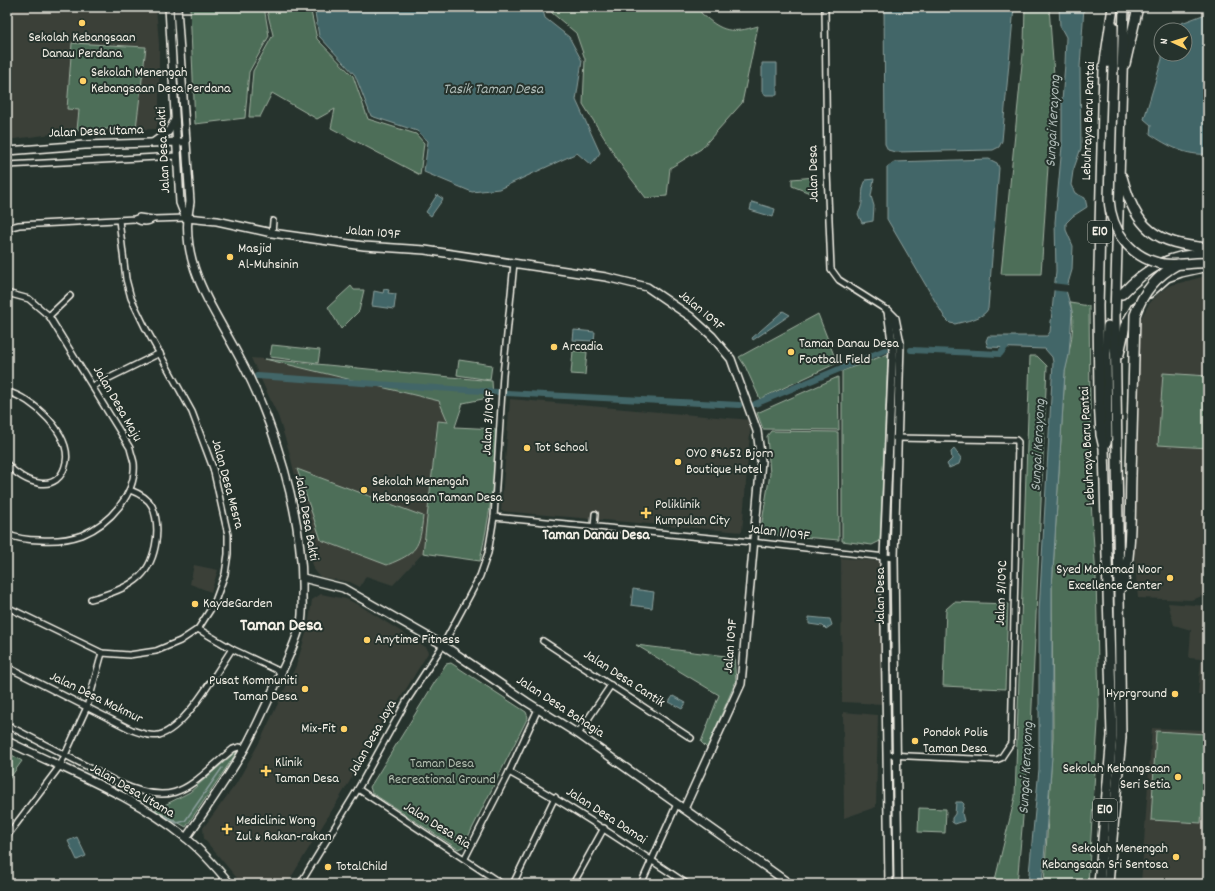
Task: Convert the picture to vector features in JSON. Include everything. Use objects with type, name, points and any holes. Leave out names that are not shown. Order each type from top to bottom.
[{"type":"highway","name":"E10","points":[[1121,78],[1124,7]]},
{"type":"highway","points":[[1121,78],[1128,55],[1138,7]]},
{"type":"highway","points":[[1112,12],[1114,32],[1109,199],[1116,230],[1128,247],[1139,255],[1152,261],[1165,264],[1208,265]]},
{"type":"highway","name":"Lebuhraya Baru Pantai","points":[[1099,884],[1112,736],[1104,448],[1101,435],[1098,306],[1104,68],[1112,12]]},
{"type":"highway","name":"Lebuhraya Baru Pantai","points":[[1108,884],[1121,737],[1120,593],[1115,402],[1115,317],[1121,78]]},
{"type":"highway","points":[[1119,168],[1130,205],[1139,219],[1152,232],[1176,244],[1208,248]]},
{"type":"highway","points":[[1122,294],[1139,277],[1156,265],[1180,256],[1208,254]]},
{"type":"highway","points":[[1120,593],[1126,577],[1131,475],[1134,322],[1140,303],[1154,281],[1171,268],[1186,260],[1208,258]]},
{"type":"highway","points":[[1115,402],[1122,339],[1126,326],[1138,304],[1167,277],[1208,265]]},
{"type":"highway","points":[[1104,448],[1107,436],[1106,354],[1108,326]]},
{"type":"street","name":"Jalan Desa Bakti","points":[[169,7],[180,203],[187,218]]},
{"type":"street","name":"Jalan Desa Bakti","points":[[177,7],[190,202],[187,218],[188,248],[198,280],[244,366],[270,424],[288,489],[298,535],[303,578],[301,621],[281,672],[244,748],[186,838]]},
{"type":"street","name":"Jalan Desa","points":[[825,7],[827,171],[831,269],[839,280],[888,310],[895,318],[900,343],[894,558],[898,884]]},
{"type":"street","points":[[153,143],[168,132],[176,116]]},
{"type":"street","name":"Jalan Desa Utama","points":[[7,151],[33,148],[185,142]]},
{"type":"street","points":[[7,165],[177,156]]},
{"type":"street","points":[[7,228],[19,225],[135,219],[139,217],[153,219],[187,218]]},
{"type":"street","name":"Jalan 109F","points":[[187,218],[217,221],[272,233],[364,246],[425,250],[606,276],[647,287],[691,317],[721,346],[731,359],[757,431],[761,461],[752,542],[741,684],[684,809]]},
{"type":"street","name":"Jalan Desa Mesra","points":[[7,607],[102,653],[129,655],[156,651],[180,641],[198,629],[214,604],[225,574],[228,554],[228,535],[213,468],[192,412],[145,327],[129,292],[126,279],[120,220]]},
{"type":"street","points":[[272,233],[273,221]]},
{"type":"street","name":"Jalan 3/109F","points":[[443,645],[480,576],[488,552],[494,517],[503,375],[514,263]]},
{"type":"street","name":"Jalan Desa Maju","points":[[7,293],[29,299],[49,316],[130,448],[134,463],[130,490],[122,503],[108,518],[94,529],[81,535],[52,541],[23,540],[7,534]]},
{"type":"street","points":[[49,316],[70,296]]},
{"type":"street","name":"Jalan Desa","points":[[888,310],[893,349],[884,557],[889,884]]},
{"type":"street","points":[[93,386],[160,353]]},
{"type":"street","points":[[7,392],[26,400],[48,418],[63,441],[67,451],[67,461],[64,471],[46,484],[34,483],[24,479],[7,464]]},
{"type":"street","name":"Jalan 3/109C","points":[[887,755],[996,760],[1001,758],[1011,743],[1019,443],[1016,440],[888,437]]},
{"type":"street","points":[[91,599],[112,593],[137,580],[150,566],[155,546],[156,525],[154,514],[151,505],[146,499],[130,490]]},
{"type":"street","points":[[594,527],[595,514]]},
{"type":"street","name":"Jalan 1/109F","points":[[494,517],[752,542],[894,558]]},
{"type":"street","name":"Jalan Desa Bahagia","points":[[303,578],[343,588],[443,645],[578,734],[790,884]]},
{"type":"street","points":[[198,629],[232,649],[281,672]]},
{"type":"street","name":"Jalan Desa Cantik","points":[[542,641],[691,738]]},
{"type":"street","name":"Jalan Desa Jaya","points":[[300,884],[358,789],[406,702],[443,645]]},
{"type":"street","name":"Jalan Desa Makmur","points":[[7,667],[132,730],[144,734],[160,735],[176,726],[187,714],[232,649]]},
{"type":"street","points":[[7,836],[60,766],[66,755],[87,708],[102,653]]},
{"type":"street","points":[[578,734],[611,685]]},
{"type":"street","points":[[465,858],[509,772],[538,709]]},
{"type":"street","points":[[7,725],[133,789],[168,794],[180,792],[192,785],[233,748],[244,748]]},
{"type":"street","name":"Jalan Desa Utama","points":[[7,741],[60,766],[147,811],[186,838],[230,884]]},
{"type":"street","name":"Jalan Desa Damai","points":[[509,772],[555,797],[687,884]]},
{"type":"street","name":"Jalan Desa Ria","points":[[358,789],[465,858],[502,884]]},
{"type":"street","points":[[513,884],[555,797]]},
{"type":"street","points":[[642,884],[676,804]]},
{"type":"street","points":[[573,884],[604,828]]},
{"type":"shaded area","name":"Sekolah Menengah Kebangsaan Desa Perdana","points":[[14,7],[156,7],[159,44],[159,119],[156,129],[60,133],[7,140],[7,13]]},
{"type":"shaded area","points":[[1202,277],[1208,277],[1208,594],[1191,600],[1138,598],[1133,543],[1138,334],[1141,318],[1149,304],[1168,286]]},
{"type":"shaded area","name":"Sekolah Menengah Kebangsaan Taman Desa","points":[[251,358],[265,359],[439,401],[448,422],[437,422],[423,553],[393,585],[366,576],[360,587],[350,582],[320,577],[313,568],[307,525],[289,451],[278,416]]},
{"type":"shaded area","points":[[510,399],[751,420],[742,532],[501,511]]},
{"type":"shaded area","points":[[841,558],[880,561],[882,704],[842,702]]},
{"type":"shaded area","points":[[194,565],[218,570],[211,592],[190,584]]},
{"type":"shaded area","points":[[321,594],[346,599],[359,605],[427,648],[428,653],[287,884],[242,884],[204,839],[203,828],[236,784],[260,741],[296,666],[308,627],[312,600]]},
{"type":"shaded area","points":[[1168,603],[1208,606],[1208,696],[1198,695],[1201,659],[1189,658],[1191,630],[1174,625]]},
{"type":"shaded area","points":[[843,712],[878,715],[876,807],[844,818]]},
{"type":"shaded area","name":"Sekolah Kebangsaan Seri Setia","points":[[1152,728],[1208,730],[1208,884],[1141,884]]},
{"type":"green space","points":[[190,7],[264,7],[269,36],[249,72],[245,118],[195,124]]},
{"type":"green space","points":[[266,7],[310,7],[317,39],[353,76],[368,119],[416,134],[424,143],[420,175],[331,128],[335,109],[317,119],[272,93],[260,117],[249,117],[253,71],[273,35]]},
{"type":"green space","points":[[550,7],[700,7],[701,13],[708,19],[721,28],[727,30],[749,29],[758,26],[742,103],[701,149],[670,168],[667,196],[646,198],[623,168],[583,104],[585,59],[576,33],[552,13]]},
{"type":"green space","points":[[1025,7],[1049,7],[1054,75],[1041,274],[1001,274],[1024,44]]},
{"type":"green space","points":[[72,43],[146,47],[136,128],[77,130],[79,110],[67,109]]},
{"type":"green space","points":[[815,177],[815,195],[792,186],[792,179]]},
{"type":"green space","points":[[351,286],[354,290],[364,290],[359,311],[341,329],[328,307]]},
{"type":"green space","points":[[1070,303],[1089,306],[1091,502],[1096,577],[1099,707],[1088,884],[1044,884],[1053,737],[1052,587],[1065,372],[1073,329]]},
{"type":"green space","name":"Taman Danau Desa Football Field","points":[[818,314],[837,363],[760,399],[745,366],[739,357]]},
{"type":"green space","points":[[272,345],[320,350],[318,363],[270,357]]},
{"type":"green space","points":[[573,351],[587,352],[585,375],[571,374]]},
{"type":"green space","points":[[888,354],[880,541],[872,545],[842,541],[842,371]]},
{"type":"green space","points":[[1030,356],[1037,356],[1047,366],[1031,728],[1017,884],[994,884],[1015,797]]},
{"type":"green space","points":[[265,359],[492,381],[493,397],[463,403],[455,427],[496,429],[492,495],[480,561],[423,553],[438,421],[448,422],[439,401]]},
{"type":"green space","points":[[459,360],[492,365],[490,380],[457,375]]},
{"type":"green space","points":[[1163,373],[1208,376],[1208,448],[1158,445]]},
{"type":"green space","points":[[838,377],[839,430],[763,429],[757,413]]},
{"type":"green space","points":[[771,431],[838,432],[839,540],[765,534],[761,528],[770,474],[767,436]]},
{"type":"green space","points":[[297,469],[423,516],[420,535],[415,548],[405,557],[387,565],[321,540]]},
{"type":"green space","points":[[954,602],[1008,604],[1005,689],[943,686],[946,609]]},
{"type":"green space","points":[[636,645],[734,657],[736,681],[707,748],[701,742],[719,695]]},
{"type":"green space","name":"Taman Desa Recreational Ground","points":[[451,663],[526,712],[528,717],[463,847],[458,849],[372,793],[370,787],[446,664]]},
{"type":"green space","name":"Sekolah Kebangsaan Seri Setia","points":[[1156,731],[1206,734],[1201,823],[1151,820]]},
{"type":"green space","points":[[239,749],[186,827],[155,810],[190,792]]},
{"type":"green space","points":[[7,752],[22,761],[7,782]]},
{"type":"green space","points":[[919,808],[946,809],[945,833],[918,832]]},
{"type":"water","name":"Tasik Taman Desa","points":[[314,7],[542,7],[545,18],[569,37],[582,61],[576,100],[600,153],[591,165],[577,153],[499,189],[472,192],[424,172],[428,141],[417,131],[371,116],[355,75],[319,36]]},
{"type":"water","points":[[884,7],[1014,7],[1002,141],[999,147],[993,150],[895,152],[888,150],[885,144]]},
{"type":"water","points":[[1059,7],[1084,7],[1080,67],[1081,148],[1073,171],[1071,185],[1075,193],[1085,198],[1087,207],[1073,216],[1066,223],[1066,230],[1073,246],[1072,270],[1066,290],[1072,312],[1069,355],[1065,372],[1052,587],[1052,757],[1042,884],[1028,884],[1039,769],[1039,612],[1053,362],[1052,357],[1045,349],[988,347],[986,341],[988,336],[1047,336],[1050,332],[1056,271],[1055,222],[1062,146],[1062,101],[1066,37],[1060,26]]},
{"type":"water","points":[[1208,13],[1208,154],[1185,152],[1170,146],[1150,134],[1151,125],[1144,119],[1161,62],[1193,62],[1193,22],[1184,22]]},
{"type":"water","points":[[762,63],[777,63],[777,95],[766,95],[762,92]]},
{"type":"water","points":[[989,159],[997,163],[999,168],[988,309],[982,315],[973,319],[955,324],[950,323],[945,318],[887,219],[887,167],[894,162]]},
{"type":"water","points":[[874,179],[871,196],[874,206],[873,221],[862,223],[858,214],[862,205],[864,185],[866,180]]},
{"type":"water","points":[[437,195],[443,199],[431,216],[426,212]]},
{"type":"water","points":[[752,202],[775,209],[773,217],[750,210]]},
{"type":"water","points":[[384,289],[389,290],[388,293],[396,294],[394,309],[372,306],[374,291],[383,293]]},
{"type":"water","points":[[783,311],[790,315],[753,340],[752,338]]},
{"type":"water","points":[[574,330],[595,332],[594,341],[573,340]]},
{"type":"water","points":[[954,449],[961,458],[959,464],[949,468],[947,464],[952,459],[951,452]]},
{"type":"water","points":[[633,589],[654,592],[652,608],[631,605]]},
{"type":"water","points":[[809,617],[830,619],[832,625],[826,629],[823,626],[809,624]]},
{"type":"water","points":[[673,696],[686,703],[682,709],[669,702]]},
{"type":"water","points":[[956,802],[962,802],[964,804],[962,813],[964,821],[955,824],[952,822],[952,818],[955,814]]},
{"type":"water","points":[[77,837],[86,856],[77,860],[68,841]]},
{"type":"pier","points":[[1052,283],[1068,285],[1068,292],[1051,290]]},
{"type":"waterway","points":[[911,350],[1000,354],[1009,342]]},
{"type":"waterway","points":[[755,404],[885,350]]},
{"type":"waterway","points":[[257,376],[497,392]]},
{"type":"waterway","points":[[506,393],[739,405]]},
{"type":"waterway","points":[[131,797],[177,823],[185,821],[222,768]]},
{"type":"place","name":"Sekolah Kebangsaan Danau Perdana","points":[[82,23]]},
{"type":"place","name":"Sekolah Menengah Kebangsaan Desa Perdana","points":[[83,81]]},
{"type":"place","name":"Masjid Al-Muhsinin","points":[[230,257]]},
{"type":"place","name":"Arcadia","points":[[554,347]]},
{"type":"place","name":"Taman Danau Desa Football Field","points":[[791,352]]},
{"type":"place","name":"Tot School","points":[[527,448]]},
{"type":"place","name":"OYO 89652 Bjorn Boutique Hotel","points":[[678,462]]},
{"type":"place","name":"Sekolah Menengah Kebangsaan Taman Desa","points":[[364,490]]},
{"type":"place","name":"Poliklinik Kumpulan City","points":[[646,513]]},
{"type":"place","name":"Syed Mohamad Noor Excellence Center","points":[[1170,578]]},
{"type":"place","name":"KaydeGarden","points":[[195,604]]},
{"type":"place","name":"Anytime Fitness","points":[[367,640]]},
{"type":"place","name":"Pusat Kommuniti Taman Desa","points":[[305,689]]},
{"type":"place","name":"Hyprground","points":[[1175,694]]},
{"type":"place","name":"Mix-Fit","points":[[344,729]]},
{"type":"place","name":"Pondok Polis Taman Desa","points":[[915,741]]},
{"type":"place","name":"Klinik Taman Desa","points":[[266,771]]},
{"type":"place","name":"Sekolah Kebangsaan Seri Setia","points":[[1178,777]]},
{"type":"place","name":"Mediclinic Wong Zul & Rakan-rakan","points":[[227,829]]},
{"type":"place","name":"Sekolah Menengah Kebangsaan Sri Sentosa","points":[[1176,857]]},
{"type":"place","name":"TotalChild","points":[[328,867]]},
{"type":"district","name":"Taman Danau Desa","points":[[596,536]]},
{"type":"district","name":"Taman Desa","points":[[281,626]]},
{"type":"water label","name":"Sungai Kerayong","points":[[1054,121]]},
{"type":"water label","name":"Sungai Kerayong","points":[[1039,445]]},
{"type":"water label","name":"Sungai Kerayong","points":[[1027,768]]}]
